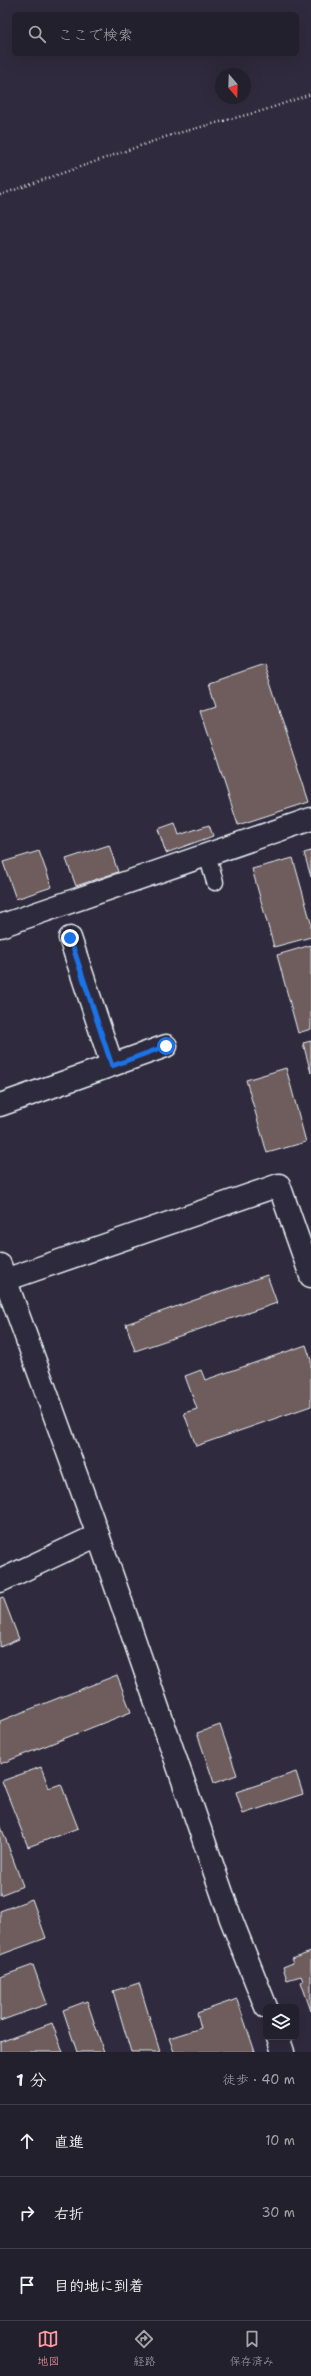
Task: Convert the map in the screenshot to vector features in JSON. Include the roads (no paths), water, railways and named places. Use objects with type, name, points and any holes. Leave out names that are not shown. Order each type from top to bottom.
[{"type":"street","points":[[0,926],[311,819]]},
{"type":"street","points":[[70,938],[112,1066]]},
{"type":"street","points":[[0,1105],[166,1046]]},
{"type":"street","points":[[265,2004],[232,1919],[98,1535],[3,1273],[280,1185],[311,1276]]},
{"type":"street","points":[[0,1581],[98,1535]]},
{"type":"street","points":[[279,2040],[284,2052]]},
{"type":"lane","points":[[207,855],[214,882]]}]
